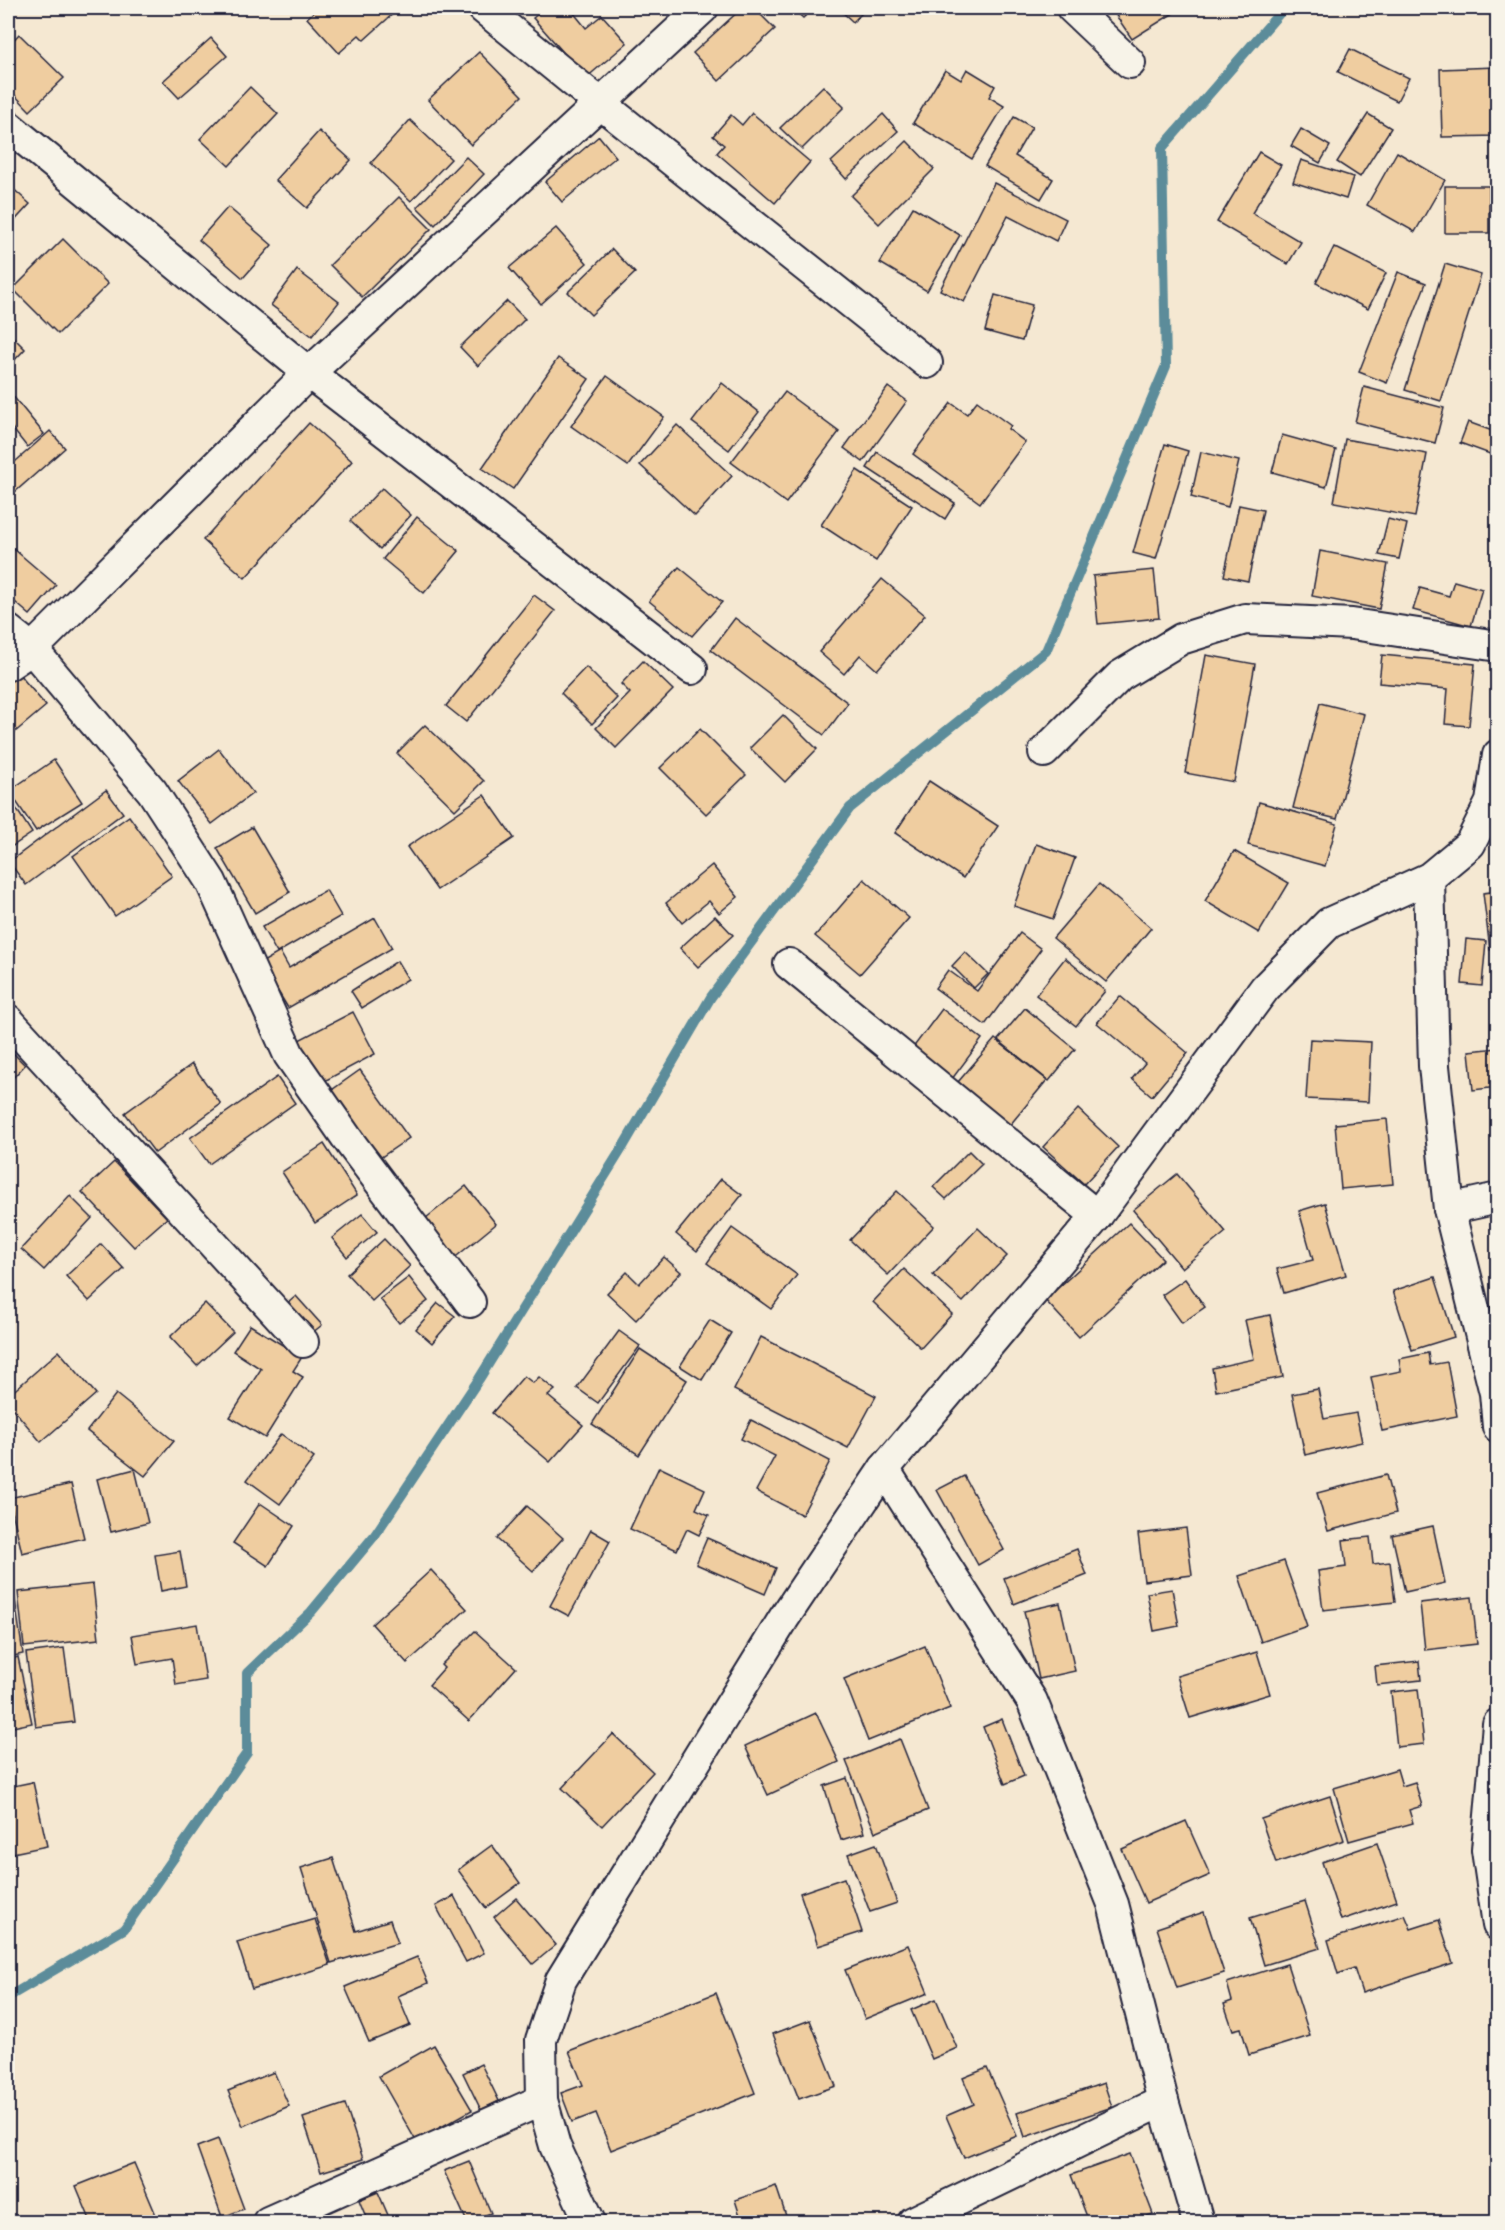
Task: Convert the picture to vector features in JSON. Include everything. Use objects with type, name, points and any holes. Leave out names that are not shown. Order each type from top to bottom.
[{"type":"street","points":[[483,8],[927,363]]},
{"type":"street","points":[[20,657],[309,373],[703,8]]},
{"type":"street","points":[[1071,8],[1130,63]]},
{"type":"street","points":[[8,126],[309,373],[692,669]]},
{"type":"street","points":[[1044,752],[1120,676],[1181,639],[1245,620],[1352,624],[1497,646]]},
{"type":"street","points":[[8,630],[20,657],[152,791],[211,882],[289,1055],[351,1144],[470,1302]]},
{"type":"street","points":[[590,2223],[555,2146],[542,2100],[541,2040],[561,1980],[784,1618],[884,1469],[1097,1216],[1265,987],[1329,922],[1429,878],[1484,841],[1497,755]]},
{"type":"street","points":[[1429,878],[1434,1066],[1449,1209],[1495,1393],[1497,1427]]},
{"type":"street","points":[[789,964],[1097,1216]]},
{"type":"street","points":[[8,1020],[303,1342]]},
{"type":"street","points":[[1449,1209],[1497,1198]]},
{"type":"street","points":[[884,1469],[1032,1701],[1113,1904],[1163,2101],[1198,2223]]},
{"type":"street","points":[[1497,1724],[1487,1850],[1497,1925]]},
{"type":"street","points":[[268,2223],[542,2100]]},
{"type":"street","points":[[913,2223],[1163,2101]]},
{"type":"building","points":[[316,8],[391,8],[395,12],[364,40],[359,35],[339,53],[307,18]]},
{"type":"building","points":[[545,8],[577,8],[573,12],[586,28],[602,15],[627,43],[586,78],[533,18]]},
{"type":"building","points":[[742,8],[754,8],[775,29],[719,81],[693,53]]},
{"type":"building","points":[[792,8],[814,8],[803,18]]},
{"type":"building","points":[[838,8],[867,8],[853,22]]},
{"type":"building","points":[[1111,8],[1179,8],[1180,9],[1132,39]]},
{"type":"building","points":[[1422,8],[1470,8],[1471,12],[1422,14]]},
{"type":"building","points":[[19,34],[64,78],[30,111],[8,88],[8,46]]},
{"type":"building","points":[[211,38],[227,56],[179,98],[163,81]]},
{"type":"building","points":[[1350,49],[1409,78],[1397,101],[1338,72]]},
{"type":"building","points":[[479,52],[522,96],[471,145],[428,100]]},
{"type":"building","points":[[1497,67],[1498,136],[1442,137],[1440,69]]},
{"type":"building","points":[[967,69],[995,86],[989,97],[1004,106],[972,159],[913,123],[945,70],[961,80]]},
{"type":"building","points":[[823,86],[844,107],[802,149],[780,128]]},
{"type":"building","points":[[250,87],[278,114],[229,166],[200,139]]},
{"type":"building","points":[[752,113],[810,162],[775,203],[717,153],[724,145],[713,136],[731,115],[742,125]]},
{"type":"building","points":[[883,114],[898,131],[846,179],[831,162]]},
{"type":"building","points":[[1368,114],[1391,128],[1360,177],[1337,162]]},
{"type":"building","points":[[1014,117],[1032,127],[1015,156],[1053,179],[1041,199],[985,166]]},
{"type":"building","points":[[410,120],[451,159],[411,201],[371,163]]},
{"type":"building","points":[[1301,129],[1330,146],[1320,163],[1291,146]]},
{"type":"building","points":[[319,131],[351,160],[307,208],[275,180]]},
{"type":"building","points":[[599,136],[616,157],[562,202],[545,182]]},
{"type":"building","points":[[907,141],[934,169],[879,224],[851,196]]},
{"type":"building","points":[[1259,152],[1281,165],[1252,213],[1301,242],[1288,264],[1217,222]]},
{"type":"building","points":[[1397,152],[1445,180],[1415,232],[1367,205]]},
{"type":"building","points":[[466,157],[484,174],[435,225],[417,207]]},
{"type":"building","points":[[1301,160],[1353,177],[1346,199],[1293,182]]},
{"type":"building","points":[[994,183],[1066,219],[1056,241],[1008,216],[964,302],[940,290]]},
{"type":"building","points":[[8,184],[30,204],[8,228]]},
{"type":"building","points":[[1445,186],[1489,186],[1489,233],[1445,233]]},
{"type":"building","points":[[399,197],[431,229],[362,297],[330,265]]},
{"type":"building","points":[[228,207],[272,245],[243,278],[199,240]]},
{"type":"building","points":[[913,207],[960,235],[927,291],[880,263]]},
{"type":"building","points":[[556,228],[587,263],[541,304],[509,268]]},
{"type":"building","points":[[63,239],[108,284],[58,334],[13,289]]},
{"type":"building","points":[[1334,247],[1386,273],[1368,309],[1316,283]]},
{"type":"building","points":[[612,249],[635,273],[591,315],[568,292]]},
{"type":"building","points":[[1445,264],[1481,275],[1441,401],[1405,390]]},
{"type":"building","points":[[297,270],[339,302],[312,336],[271,305]]},
{"type":"building","points":[[1398,272],[1426,283],[1387,383],[1359,372]]},
{"type":"building","points":[[995,295],[1032,305],[1022,341],[985,331]]},
{"type":"building","points":[[507,301],[525,319],[478,366],[460,347]]},
{"type":"building","points":[[8,332],[25,349],[8,367]]},
{"type":"building","points":[[558,358],[589,379],[513,489],[482,468]]},
{"type":"building","points":[[607,376],[664,417],[628,466],[571,426]]},
{"type":"building","points":[[722,383],[759,412],[729,450],[692,422]]},
{"type":"building","points":[[888,387],[907,401],[863,462],[844,448]]},
{"type":"building","points":[[1364,387],[1444,408],[1435,443],[1355,422]]},
{"type":"building","points":[[785,392],[839,432],[786,503],[731,462]]},
{"type":"building","points":[[12,395],[44,434],[27,447],[8,423],[8,399]]},
{"type":"building","points":[[977,401],[1011,426],[1008,429],[1025,442],[980,503],[913,454],[951,403],[967,414]]},
{"type":"building","points":[[1468,422],[1498,433],[1498,457],[1460,443]]},
{"type":"building","points":[[309,423],[352,461],[245,578],[203,540]]},
{"type":"building","points":[[677,425],[732,476],[695,516],[640,465]]},
{"type":"building","points":[[50,431],[65,448],[8,498],[8,468]]},
{"type":"building","points":[[1282,435],[1336,450],[1326,487],[1272,472]]},
{"type":"building","points":[[1345,439],[1427,454],[1415,517],[1334,502]]},
{"type":"building","points":[[1165,444],[1188,451],[1156,559],[1133,553]]},
{"type":"building","points":[[877,452],[955,503],[945,519],[867,468]]},
{"type":"building","points":[[1201,452],[1239,461],[1228,507],[1191,497]]},
{"type":"building","points":[[857,470],[912,506],[876,561],[821,525]]},
{"type":"building","points":[[382,488],[411,515],[380,549],[350,521]]},
{"type":"building","points":[[1239,505],[1263,510],[1248,581],[1224,576]]},
{"type":"building","points":[[417,517],[459,551],[424,593],[383,559]]},
{"type":"building","points":[[1388,519],[1407,524],[1399,559],[1379,555]]},
{"type":"building","points":[[8,544],[56,585],[30,615],[8,596]]},
{"type":"building","points":[[1320,551],[1388,564],[1379,609],[1312,596]]},
{"type":"building","points":[[679,567],[722,602],[692,636],[649,601]]},
{"type":"building","points":[[1154,570],[1159,618],[1098,624],[1093,576]]},
{"type":"building","points":[[882,579],[925,615],[877,670],[860,655],[844,674],[819,652]]},
{"type":"building","points":[[1454,581],[1482,589],[1471,626],[1413,610],[1420,588],[1449,596]]},
{"type":"building","points":[[534,595],[555,611],[466,722],[446,706]]},
{"type":"building","points":[[735,618],[848,703],[824,735],[711,650]]},
{"type":"building","points":[[1206,655],[1255,664],[1234,782],[1185,773]]},
{"type":"building","points":[[1382,655],[1475,664],[1469,726],[1445,724],[1448,689],[1379,683]]},
{"type":"building","points":[[643,661],[673,690],[616,748],[596,728],[630,693],[621,684]]},
{"type":"building","points":[[13,667],[46,706],[8,738],[8,672]]},
{"type":"building","points":[[586,667],[617,698],[592,724],[561,693]]},
{"type":"building","points":[[1320,703],[1364,714],[1337,819],[1293,808]]},
{"type":"building","points":[[783,715],[817,749],[785,782],[750,748]]},
{"type":"building","points":[[425,725],[484,781],[455,810],[397,753]]},
{"type":"building","points":[[700,729],[746,775],[706,814],[660,768]]},
{"type":"building","points":[[219,749],[253,793],[212,824],[178,781]]},
{"type":"building","points":[[54,760],[82,802],[36,831],[9,791]]},
{"type":"building","points":[[929,781],[998,826],[963,878],[895,833]]},
{"type":"building","points":[[106,790],[123,813],[26,885],[9,862]]},
{"type":"building","points":[[484,795],[514,838],[437,890],[407,847]]},
{"type":"building","points":[[8,796],[32,833],[8,849]]},
{"type":"building","points":[[1259,802],[1337,824],[1325,866],[1248,845]]},
{"type":"building","points":[[129,816],[172,876],[115,916],[73,856]]},
{"type":"building","points":[[252,827],[290,892],[255,913],[217,848]]},
{"type":"building","points":[[1036,844],[1075,858],[1053,919],[1014,906]]},
{"type":"building","points":[[1234,851],[1289,883],[1259,933],[1205,901]]},
{"type":"building","points":[[712,865],[738,897],[719,913],[709,901],[682,923],[666,903]]},
{"type":"building","points":[[864,879],[909,918],[860,974],[815,936]]},
{"type":"building","points":[[1099,884],[1151,928],[1106,982],[1053,938]]},
{"type":"building","points":[[326,890],[341,916],[277,953],[262,927]]},
{"type":"building","points":[[1498,891],[1498,949],[1490,950],[1483,893]]},
{"type":"building","points":[[715,916],[733,935],[698,967],[680,948]]},
{"type":"building","points":[[375,918],[392,948],[288,1008],[261,963],[280,952],[289,968]]},
{"type":"building","points":[[1020,933],[1041,949],[985,1025],[935,988],[948,970],[977,991]]},
{"type":"building","points":[[1466,939],[1486,941],[1482,986],[1462,984]]},
{"type":"building","points":[[965,952],[988,974],[974,988],[952,966]]},
{"type":"building","points":[[1065,958],[1105,991],[1076,1026],[1036,995]]},
{"type":"building","points":[[397,961],[408,979],[362,1008],[351,991]]},
{"type":"building","points":[[1120,996],[1188,1053],[1152,1096],[1132,1079],[1145,1063],[1097,1023]]},
{"type":"building","points":[[1025,1008],[1075,1049],[1049,1081],[998,1040]]},
{"type":"building","points":[[942,1009],[982,1039],[952,1079],[912,1049]]},
{"type":"building","points":[[353,1012],[375,1054],[317,1085],[295,1042]]},
{"type":"building","points":[[995,1039],[1047,1080],[1010,1125],[958,1082]]},
{"type":"building","points":[[1310,1039],[1371,1042],[1368,1102],[1306,1099]]},
{"type":"building","points":[[8,1048],[25,1065],[8,1083]]},
{"type":"building","points":[[1498,1048],[1498,1087],[1473,1090],[1469,1051]]},
{"type":"building","points":[[192,1064],[221,1104],[155,1153],[125,1113]]},
{"type":"building","points":[[360,1070],[409,1138],[371,1164],[322,1097]]},
{"type":"building","points":[[277,1077],[295,1103],[209,1164],[190,1138]]},
{"type":"building","points":[[1078,1109],[1118,1147],[1084,1184],[1043,1147]]},
{"type":"building","points":[[1387,1119],[1393,1184],[1341,1189],[1335,1124]]},
{"type":"building","points":[[324,1144],[357,1195],[315,1223],[282,1172]]},
{"type":"building","points":[[969,1151],[982,1164],[946,1199],[933,1187]]},
{"type":"building","points":[[114,1162],[167,1218],[134,1247],[82,1192]]},
{"type":"building","points":[[1177,1174],[1226,1232],[1182,1268],[1133,1210]]},
{"type":"building","points":[[721,1179],[742,1195],[697,1251],[676,1234]]},
{"type":"building","points":[[466,1186],[496,1224],[452,1260],[421,1222]]},
{"type":"building","points":[[897,1191],[934,1226],[888,1275],[850,1240]]},
{"type":"building","points":[[70,1196],[92,1218],[44,1270],[21,1249]]},
{"type":"building","points":[[1325,1203],[1346,1275],[1284,1293],[1277,1269],[1313,1260],[1299,1211]]},
{"type":"building","points":[[362,1214],[377,1232],[347,1257],[332,1238]]},
{"type":"building","points":[[1129,1223],[1163,1259],[1079,1337],[1045,1300]]},
{"type":"building","points":[[732,1228],[797,1275],[771,1309],[707,1263]]},
{"type":"building","points":[[978,1228],[1007,1256],[963,1302],[933,1275]]},
{"type":"building","points":[[384,1239],[410,1266],[372,1301],[347,1274]]},
{"type":"building","points":[[101,1244],[124,1269],[89,1301],[66,1276]]},
{"type":"building","points":[[664,1257],[681,1272],[636,1320],[607,1293],[627,1272],[639,1284]]},
{"type":"building","points":[[904,1269],[952,1314],[921,1348],[873,1302]]},
{"type":"building","points":[[409,1277],[428,1301],[399,1323],[380,1299]]},
{"type":"building","points":[[1435,1277],[1454,1337],[1412,1350],[1393,1291]]},
{"type":"building","points":[[1185,1279],[1205,1307],[1182,1323],[1162,1295]]},
{"type":"building","points":[[296,1296],[322,1325],[307,1337],[281,1309]]},
{"type":"building","points":[[205,1303],[233,1332],[197,1366],[170,1337]]},
{"type":"building","points":[[438,1303],[455,1316],[432,1343],[416,1329]]},
{"type":"building","points":[[1270,1315],[1283,1377],[1216,1391],[1212,1368],[1254,1359],[1245,1320]]},
{"type":"building","points":[[710,1320],[731,1333],[702,1380],[680,1366]]},
{"type":"building","points":[[250,1325],[302,1357],[293,1371],[303,1377],[265,1438],[230,1417],[261,1369],[233,1351]]},
{"type":"building","points":[[619,1331],[640,1346],[598,1403],[577,1388]]},
{"type":"building","points":[[761,1337],[876,1396],[848,1448],[734,1390]]},
{"type":"building","points":[[640,1349],[687,1380],[639,1455],[592,1424]]},
{"type":"building","points":[[59,1351],[96,1394],[41,1442],[8,1403],[8,1396]]},
{"type":"building","points":[[1428,1353],[1430,1365],[1447,1362],[1457,1416],[1382,1431],[1371,1377],[1401,1371],[1399,1359]]},
{"type":"building","points":[[524,1376],[533,1383],[539,1377],[555,1390],[548,1396],[583,1425],[550,1462],[492,1413]]},
{"type":"building","points":[[1318,1389],[1324,1419],[1356,1413],[1362,1442],[1305,1455],[1292,1394]]},
{"type":"building","points":[[116,1394],[174,1441],[145,1476],[87,1431]]},
{"type":"building","points":[[751,1420],[830,1461],[802,1515],[756,1491],[775,1456],[741,1439]]},
{"type":"building","points":[[281,1434],[314,1458],[280,1504],[247,1480]]},
{"type":"building","points":[[659,1467],[705,1489],[696,1509],[709,1515],[699,1535],[687,1529],[677,1550],[630,1529]]},
{"type":"building","points":[[135,1469],[148,1523],[111,1532],[97,1479]]},
{"type":"building","points":[[1386,1475],[1396,1513],[1328,1531],[1317,1493]]},
{"type":"building","points":[[964,1476],[1004,1550],[978,1565],[937,1490]]},
{"type":"building","points":[[71,1484],[84,1538],[22,1553],[9,1498]]},
{"type":"building","points":[[260,1503],[294,1526],[268,1566],[233,1543]]},
{"type":"building","points":[[527,1506],[563,1538],[533,1571],[497,1539]]},
{"type":"building","points":[[1433,1526],[1445,1583],[1405,1592],[1392,1535]]},
{"type":"building","points":[[1186,1528],[1192,1575],[1144,1581],[1138,1534]]},
{"type":"building","points":[[591,1530],[610,1541],[569,1616],[550,1606]]},
{"type":"building","points":[[1370,1537],[1373,1564],[1390,1562],[1395,1602],[1323,1610],[1318,1571],[1346,1567],[1343,1540]]},
{"type":"building","points":[[707,1538],[776,1568],[765,1594],[696,1564]]},
{"type":"building","points":[[1077,1549],[1087,1575],[1014,1604],[1004,1578]]},
{"type":"building","points":[[180,1551],[186,1586],[161,1591],[155,1555]]},
{"type":"building","points":[[1284,1561],[1307,1626],[1261,1642],[1239,1576]]},
{"type":"building","points":[[431,1570],[467,1609],[407,1663],[372,1624]]},
{"type":"building","points":[[93,1584],[99,1639],[24,1647],[18,1592]]},
{"type":"building","points":[[13,1586],[23,1654],[8,1657],[8,1587]]},
{"type":"building","points":[[1172,1589],[1179,1626],[1154,1631],[1147,1593]]},
{"type":"building","points":[[1472,1597],[1477,1644],[1425,1650],[1420,1603]]},
{"type":"building","points":[[1060,1603],[1075,1671],[1039,1679],[1024,1611]]},
{"type":"building","points":[[197,1624],[206,1680],[176,1685],[172,1658],[137,1664],[132,1635]]},
{"type":"building","points":[[475,1631],[516,1668],[469,1721],[429,1685],[444,1668],[441,1665]]},
{"type":"building","points":[[925,1646],[950,1708],[868,1741],[844,1679]]},
{"type":"building","points":[[64,1648],[74,1722],[36,1727],[26,1653]]},
{"type":"building","points":[[1257,1652],[1270,1694],[1190,1718],[1177,1676]]},
{"type":"building","points":[[18,1657],[32,1723],[8,1728],[8,1660]]},
{"type":"building","points":[[1419,1661],[1421,1680],[1377,1685],[1375,1666]]},
{"type":"building","points":[[1418,1689],[1424,1744],[1397,1747],[1391,1692]]},
{"type":"building","points":[[816,1713],[839,1762],[768,1795],[745,1746]]},
{"type":"building","points":[[1002,1719],[1024,1776],[1005,1784],[983,1727]]},
{"type":"building","points":[[613,1734],[653,1772],[602,1826],[562,1788]]},
{"type":"building","points":[[900,1739],[928,1810],[875,1832],[846,1761]]},
{"type":"building","points":[[1397,1769],[1402,1786],[1415,1782],[1422,1806],[1409,1810],[1413,1823],[1349,1841],[1334,1788]]},
{"type":"building","points":[[847,1778],[864,1833],[841,1840],[824,1786]]},
{"type":"building","points":[[33,1782],[47,1846],[8,1854],[8,1787]]},
{"type":"building","points":[[1330,1796],[1344,1840],[1276,1863],[1261,1819]]},
{"type":"building","points":[[1186,1821],[1210,1875],[1146,1903],[1122,1849]]},
{"type":"building","points":[[1377,1843],[1397,1901],[1341,1920],[1322,1862]]},
{"type":"building","points":[[876,1844],[897,1903],[870,1912],[848,1854]]},
{"type":"building","points":[[492,1845],[520,1883],[486,1908],[458,1870]]},
{"type":"building","points":[[333,1858],[356,1931],[390,1920],[398,1943],[331,1963],[301,1868]]},
{"type":"building","points":[[844,1878],[862,1932],[818,1946],[800,1893]]},
{"type":"building","points":[[454,1896],[484,1953],[466,1962],[436,1906]]},
{"type":"building","points":[[516,1898],[556,1945],[533,1964],[494,1917]]},
{"type":"building","points":[[1305,1901],[1320,1948],[1264,1965],[1250,1918]]},
{"type":"building","points":[[1204,1912],[1224,1973],[1177,1988],[1157,1928]]},
{"type":"building","points":[[1405,1915],[1411,1929],[1439,1920],[1453,1963],[1362,1993],[1354,1968],[1338,1974],[1328,1940]]},
{"type":"building","points":[[315,1919],[330,1965],[252,1989],[237,1942]]},
{"type":"building","points":[[908,1945],[928,1993],[865,2019],[845,1970]]},
{"type":"building","points":[[417,1957],[428,1983],[398,1996],[410,2025],[369,2042],[345,1987]]},
{"type":"building","points":[[1287,1964],[1310,2036],[1249,2055],[1241,2028],[1233,2030],[1224,2004],[1232,2001],[1227,1983]]},
{"type":"building","points":[[716,1993],[755,2093],[611,2150],[596,2113],[572,2122],[561,2093],[583,2085],[569,2051]]},
{"type":"building","points":[[936,1999],[957,2048],[932,2059],[911,2010]]},
{"type":"building","points":[[810,2020],[836,2086],[799,2099],[773,2034]]},
{"type":"building","points":[[434,2045],[472,2110],[416,2141],[379,2076]]},
{"type":"building","points":[[481,2064],[499,2101],[481,2110],[463,2073]]},
{"type":"building","points":[[987,2068],[1017,2136],[964,2158],[946,2116],[974,2104],[963,2078]]},
{"type":"building","points":[[274,2072],[289,2106],[243,2126],[228,2091]]},
{"type":"building","points":[[1104,2083],[1112,2107],[1025,2137],[1017,2113]]},
{"type":"building","points":[[345,2104],[363,2159],[321,2172],[303,2118]]},
{"type":"building","points":[[218,2139],[244,2209],[222,2217],[197,2147]]},
{"type":"building","points":[[1130,2154],[1153,2214],[1130,2222],[1089,2222],[1071,2175]]},
{"type":"building","points":[[469,2161],[491,2213],[467,2222],[444,2171]]},
{"type":"building","points":[[134,2163],[159,2222],[91,2222],[76,2186]]},
{"type":"building","points":[[776,2186],[788,2222],[742,2222],[735,2200]]},
{"type":"building","points":[[378,2192],[391,2222],[368,2222],[359,2200]]},
{"type":"waterway","points":[[8,1997],[124,1929],[247,1753],[247,1673],[311,1612],[375,1535],[479,1379],[624,1145],[711,997],[850,808],[1046,651],[1166,366],[1162,148],[1284,8]]}]
